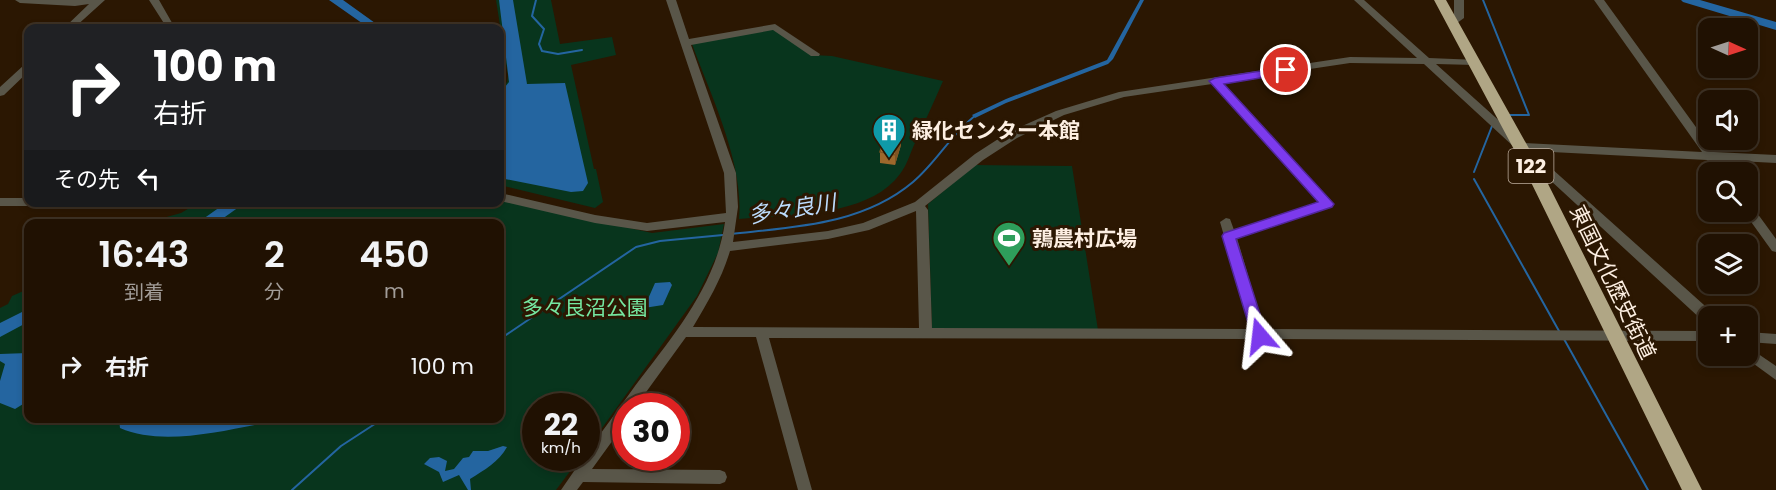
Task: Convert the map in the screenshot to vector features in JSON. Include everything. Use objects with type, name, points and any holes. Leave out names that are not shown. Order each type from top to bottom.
[{"type":"highway","name":"東国文化歴史街道","points":[[1440,0],[1520,147],[1692,490]]},
{"type":"street","points":[[20,0],[75,3],[99,0]]},
{"type":"street","points":[[73,24],[99,0]]},
{"type":"street","points":[[154,0],[169,24]]},
{"type":"street","points":[[637,393],[708,292],[728,245],[731,221],[733,194],[730,173],[671,0]]},
{"type":"street","points":[[1359,0],[1698,308]]},
{"type":"street","points":[[1453,23],[1459,18],[1459,0]]},
{"type":"street","points":[[1599,0],[1714,162]]},
{"type":"street","points":[[686,43],[776,27],[815,54]]},
{"type":"street","points":[[728,245],[849,231],[865,227],[919,205],[994,146],[1060,113],[1123,94],[1350,60],[1474,62]]},
{"type":"street","points":[[0,93],[24,71]]},
{"type":"street","points":[[1215,81],[1327,204],[1229,236]]},
{"type":"street","points":[[13,82],[24,83]]},
{"type":"street","points":[[1520,147],[1776,159]]},
{"type":"street","points":[[504,198],[602,220],[652,227],[731,221]]},
{"type":"street","points":[[0,202],[24,202]]},
{"type":"street","points":[[919,205],[922,210],[926,333]]},
{"type":"street","points":[[1226,222],[1260,336]]},
{"type":"street","points":[[1758,222],[1776,248]]},
{"type":"street","points":[[682,332],[1698,336]]},
{"type":"street","points":[[761,333],[805,490]]},
{"type":"street","points":[[1758,338],[1776,339]]},
{"type":"street","points":[[1758,360],[1776,374]]},
{"type":"street","points":[[568,490],[612,429]]},
{"type":"street","points":[[579,475],[720,477]]},
{"type":"green space","points":[[496,0],[551,0],[560,44],[612,37],[616,55],[571,65],[603,202],[595,208],[504,186],[504,86],[508,76],[504,51],[504,24],[500,24]]},
{"type":"green space","points":[[774,29],[813,55],[832,56],[943,81],[905,167],[886,188],[869,199],[826,211],[739,219],[736,175],[725,130],[692,44]]},
{"type":"green space","name":"鶉農村広場","points":[[975,165],[1072,166],[1098,330],[932,329],[928,204]]},
{"type":"green space","name":"多々良沼公園","points":[[504,200],[652,233],[724,224],[718,253],[697,296],[627,393],[612,393],[612,414],[600,431],[600,393],[522,393],[522,471],[570,471],[556,490],[0,490],[0,308],[8,304],[12,296],[24,291],[24,423],[504,423],[504,219],[159,219],[181,213],[191,207],[504,207]]},
{"type":"water","points":[[499,0],[513,0],[527,84],[565,83],[588,183],[583,191],[571,192],[504,179],[504,88],[509,82],[504,24],[502,24]]},
{"type":"water","points":[[1140,0],[1144,0],[1113,59],[1108,64],[1006,103],[975,118],[972,115],[1006,99],[1107,60]]},
{"type":"water","points":[[670,282],[672,285],[663,305],[644,308],[655,283]]},
{"type":"water","points":[[24,353],[24,403],[15,409],[0,403],[0,381],[5,364],[0,361],[0,354]]},
{"type":"water","points":[[120,423],[264,423],[174,437],[137,434],[120,428]]},
{"type":"water","points":[[503,446],[507,447],[500,457],[470,479],[471,490],[468,490],[459,475],[443,482],[439,472],[424,464],[430,458],[439,457],[447,461],[445,471],[454,469],[473,451],[488,451]]},
{"type":"building","points":[[886,132],[901,134],[895,155],[880,152]]},
{"type":"waterway","points":[[335,0],[370,24]]},
{"type":"waterway","points":[[536,0],[532,16],[544,29],[539,44],[542,51],[558,54],[582,50]]},
{"type":"waterway","points":[[1483,0],[1529,115],[1510,115]]},
{"type":"waterway","points":[[1687,0],[1776,26]]},
{"type":"waterway","name":"多々良川","points":[[731,234],[826,222],[872,207],[913,182],[976,115]]},
{"type":"waterway","points":[[1474,172],[1492,126]]},
{"type":"waterway","points":[[1474,179],[1559,331]]},
{"type":"waterway","points":[[211,219],[231,207]]},
{"type":"waterway","name":"多々良川","points":[[504,336],[636,247],[660,241],[723,235]]},
{"type":"waterway","points":[[0,331],[24,317]]},
{"type":"waterway","points":[[1564,339],[1648,490]]},
{"type":"waterway","name":"多々良川","points":[[292,490],[341,446],[376,423]]},
{"type":"place","name":"緑化センター本館","points":[[889,159]]},
{"type":"place","name":"鶉農村広場","points":[[1009,267]]},
{"type":"route","points":[[1260,336],[1229,236],[1327,204],[1215,81],[1286,70]]}]
